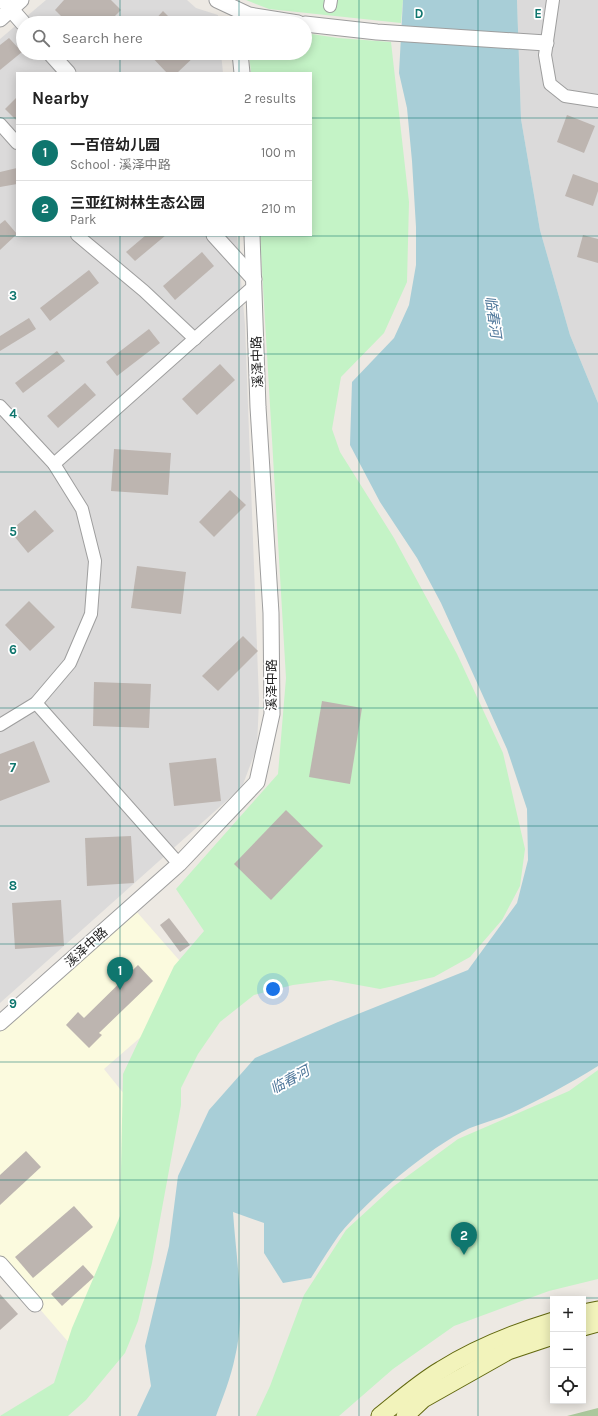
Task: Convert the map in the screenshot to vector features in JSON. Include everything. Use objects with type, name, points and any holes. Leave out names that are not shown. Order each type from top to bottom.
[{"type":"main road","points":[[586,1312],[598,1310]]},
{"type":"main road","points":[[380,1416],[440,1370],[470,1353],[500,1338],[550,1322]]},
{"type":"main road","points":[[586,1326],[598,1323]]},
{"type":"main road","points":[[405,1416],[423,1399],[508,1351],[550,1337]]},
{"type":"street","points":[[217,0],[238,16],[255,16]]},
{"type":"street","points":[[552,0],[545,55],[550,84],[565,96],[598,101]]},
{"type":"street","points":[[9,7],[17,16]]},
{"type":"street","points":[[312,25],[377,32],[546,43]]},
{"type":"street","points":[[56,60],[67,72]]},
{"type":"street","points":[[241,60],[242,72]]},
{"type":"street","points":[[0,124],[16,142]]},
{"type":"street","points":[[78,236],[144,291],[195,339]]},
{"type":"street","points":[[54,464],[195,339],[254,283],[215,236]]},
{"type":"street","name":"溪泽中路","points":[[0,1023],[179,864],[257,782],[272,714],[271,613],[258,407],[252,236]]},
{"type":"street","points":[[0,406],[54,464],[82,509],[95,561],[91,614],[70,663],[36,703],[0,725]]},
{"type":"street","points":[[36,703],[179,864]]},
{"type":"street","points":[[0,1264],[35,1304]]},
{"type":"shaded area","points":[[46,0],[187,0],[196,8],[218,16],[27,16]]},
{"type":"shaded area","points":[[517,0],[598,0],[598,403],[570,335],[540,230],[521,119]]},
{"type":"shaded area","points":[[16,25],[16,60],[222,60],[223,72],[16,72],[16,236],[237,236],[245,325],[259,701],[257,747],[242,787],[0,1003],[0,39]]},
{"type":"shaded area","points":[[136,911],[201,985],[104,1069],[145,1120],[138,1243],[76,1351],[0,1263],[0,1028]]},
{"type":"green space","points":[[246,0],[403,0],[401,23],[269,9]]},
{"type":"green space","points":[[312,34],[338,38],[391,42],[409,202],[407,282],[384,333],[341,377],[332,429],[340,452],[394,538],[457,654],[503,753],[525,849],[520,886],[502,920],[470,957],[434,977],[380,989],[331,980],[293,985],[254,995],[220,1022],[198,1054],[181,1088],[181,1105],[152,1263],[138,1321],[125,1353],[86,1400],[68,1416],[0,1416],[54,1383],[72,1328],[120,1216],[123,1074],[174,966],[204,931],[176,889],[278,774],[286,678],[260,236],[312,236],[312,72],[251,72],[250,60],[312,60]]},
{"type":"green space","points":[[598,1070],[598,1279],[549,1291],[454,1326],[393,1369],[339,1416],[256,1416],[270,1386],[304,1295],[346,1230],[394,1186],[458,1139],[569,1091]]},
{"type":"green space","points":[[598,1408],[598,1416],[567,1416]]},
{"type":"water","name":"临春河","points":[[403,0],[517,0],[521,119],[540,230],[570,335],[598,403],[598,1066],[527,1106],[502,1117],[470,1128],[436,1148],[418,1161],[382,1191],[351,1221],[339,1235],[311,1278],[283,1283],[264,1253],[264,1223],[233,1212],[239,1285],[240,1322],[233,1364],[227,1387],[216,1416],[137,1416],[151,1386],[145,1346],[169,1246],[178,1176],[209,1110],[255,1058],[338,1022],[468,970],[517,903],[528,860],[527,809],[507,749],[441,603],[417,558],[380,502],[350,445],[352,382],[394,338],[409,305],[416,265],[416,227],[412,161],[407,108],[399,73]]},
{"type":"building","points":[[64,0],[111,0],[121,10],[115,16],[61,16],[55,10]]},
{"type":"building","points":[[163,11],[168,16],[158,16]]},
{"type":"building","points":[[9,38],[16,46],[16,57],[0,70],[0,45]]},
{"type":"building","points":[[155,60],[191,60],[178,72],[166,72]]},
{"type":"building","points":[[16,98],[16,120],[5,109]]},
{"type":"building","points":[[567,115],[595,126],[584,153],[557,142]]},
{"type":"building","points":[[16,168],[16,184],[0,187],[0,172]]},
{"type":"building","points":[[573,174],[598,183],[598,191],[593,206],[565,196]]},
{"type":"building","points":[[5,220],[16,233],[16,235],[0,250],[0,224]]},
{"type":"building","points":[[583,235],[598,239],[598,263],[577,257]]},
{"type":"building","points":[[145,236],[165,236],[135,261],[126,252]]},
{"type":"building","points":[[202,252],[214,266],[175,300],[163,286]]},
{"type":"building","points":[[89,270],[99,283],[50,321],[40,308]]},
{"type":"building","points":[[29,318],[36,329],[0,351],[0,336]]},
{"type":"building","points":[[149,329],[160,343],[117,376],[106,362]]},
{"type":"building","points":[[57,351],[65,361],[23,393],[15,383]]},
{"type":"building","points":[[220,364],[235,380],[197,415],[182,399]]},
{"type":"building","points":[[85,383],[96,395],[58,428],[47,416]]},
{"type":"building","points":[[114,449],[171,453],[168,495],[111,491]]},
{"type":"building","points":[[230,490],[246,505],[214,537],[199,522]]},
{"type":"building","points":[[35,510],[54,531],[28,553],[10,531]]},
{"type":"building","points":[[137,566],[186,572],[181,614],[131,608]]},
{"type":"building","points":[[29,601],[55,627],[30,651],[5,625]]},
{"type":"building","points":[[243,636],[258,651],[218,691],[202,676]]},
{"type":"building","points":[[94,682],[151,684],[149,728],[93,726]]},
{"type":"building","points":[[322,701],[362,708],[350,784],[309,777]]},
{"type":"building","points":[[34,741],[50,782],[0,801],[0,754]]},
{"type":"building","points":[[216,758],[221,801],[174,806],[169,763]]},
{"type":"building","points":[[286,810],[323,846],[271,900],[234,864]]},
{"type":"building","points":[[131,836],[134,883],[87,886],[85,838]]},
{"type":"building","points":[[61,900],[64,946],[15,949],[12,903]]},
{"type":"building","points":[[169,918],[190,945],[180,952],[160,925]]},
{"type":"building","points":[[138,965],[153,981],[99,1033],[102,1035],[89,1048],[66,1025],[78,1012],[84,1018]]},
{"type":"building","points":[[26,1151],[41,1167],[0,1205],[0,1175]]},
{"type":"building","points":[[74,1206],[93,1227],[33,1278],[15,1257]]},
{"type":"building","points":[[83,1265],[94,1277],[62,1306],[51,1294]]},
{"type":"building","points":[[0,1294],[18,1314],[0,1330]]},
{"type":"place","name":"一百倍幼儿园","points":[[120,990]]},
{"type":"place","name":"三亚红树林生态公园","points":[[464,1255]]}]
